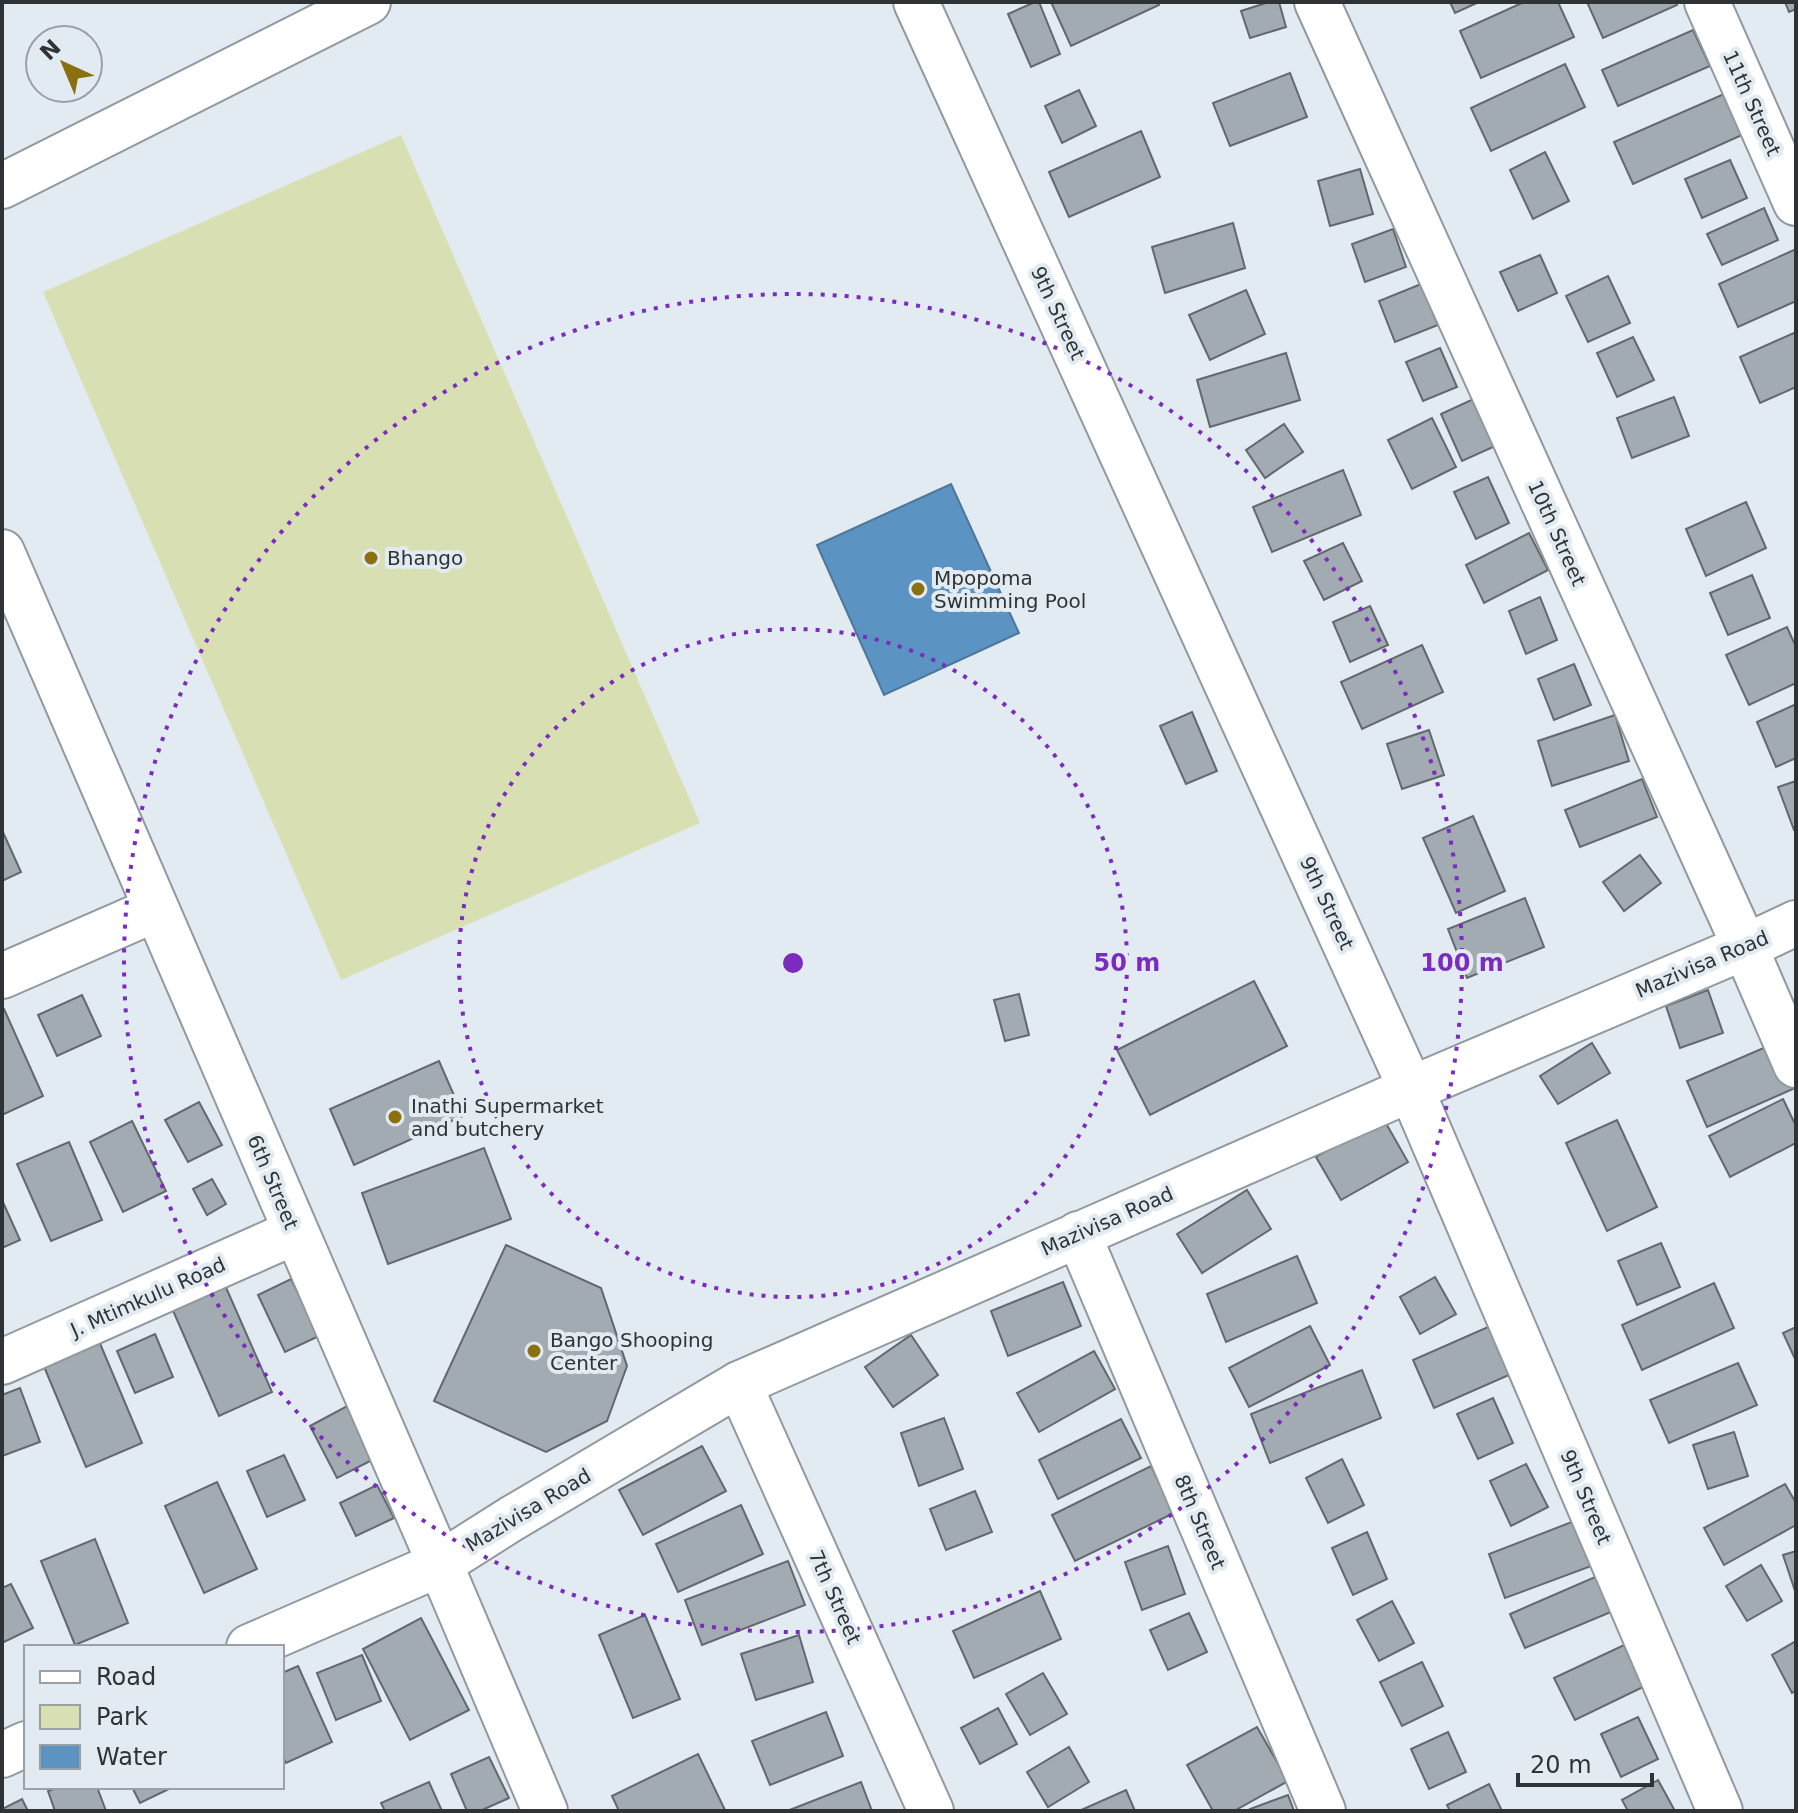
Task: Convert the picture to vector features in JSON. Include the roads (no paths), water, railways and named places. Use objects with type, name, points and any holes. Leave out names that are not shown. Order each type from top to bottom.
[{"type":"street","points":[[2,186],[368,2]]},
{"type":"street","name":"9th Street","points":[[916,2],[1411,1089],[1720,1811]]},
{"type":"street","name":"10th Street","points":[[1317,2],[1796,1065]]},
{"type":"street","name":"11th Street","points":[[1707,2],[1796,203]]},
{"type":"street","name":"6th Street","points":[[6,571],[156,909],[545,1811]]},
{"type":"street","points":[[2,976],[156,909]]},
{"type":"street","name":"Mazivisa Road","points":[[254,1645],[440,1564],[739,1384],[1796,923]]},
{"type":"street","name":"J. Mtimkulu Road","points":[[2,1362],[295,1232]]},
{"type":"street","name":"8th Street","points":[[1078,1234],[1323,1811]]},
{"type":"street","name":"7th Street","points":[[739,1384],[931,1811]]},
{"type":"street","points":[[2,1755],[24,1745]]},
{"type":"water","name":"Mpopoma Swimming Pool","points":[[951,484],[1019,633],[884,695],[817,545]]},
{"type":"place","name":"Bhango","points":[[371,558]]},
{"type":"place","name":"Mpopoma Swimming Pool","points":[[918,589]]},
{"type":"place","name":"Inathi Supermarket and butchery","points":[[395,1117]]},
{"type":"place","name":"Bango Shooping Center","points":[[534,1351]]}]
